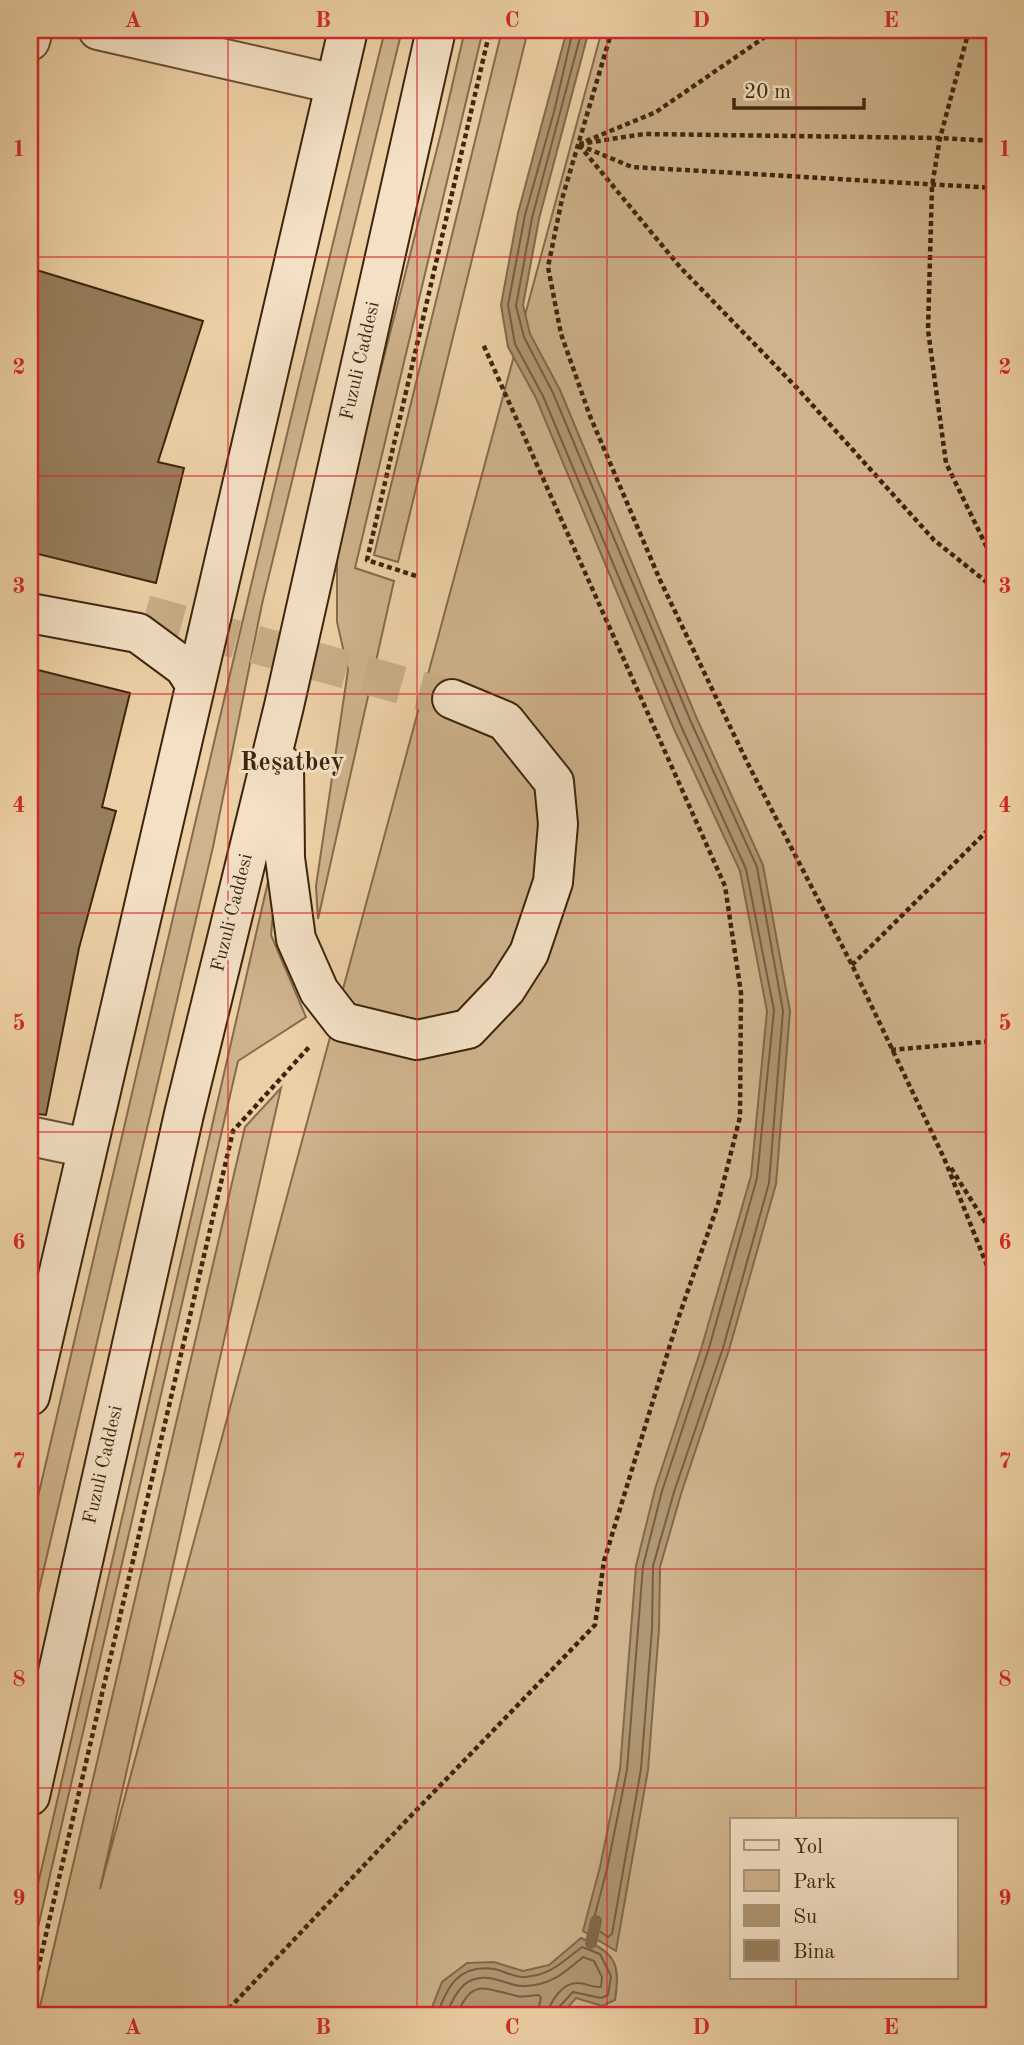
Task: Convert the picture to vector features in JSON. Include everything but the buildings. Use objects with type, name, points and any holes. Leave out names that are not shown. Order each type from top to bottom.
[{"type":"main road","points":[[30,41],[33,30]]},
{"type":"main road","points":[[98,30],[335,84]]},
{"type":"main road","points":[[30,1396],[348,30]]},
{"type":"main road","name":"Fuzuli Caddesi","points":[[30,1796],[181,1126],[284,706],[436,30]]},
{"type":"main road","points":[[30,590],[145,614]]},
{"type":"main road","points":[[30,613],[138,633],[184,667],[195,684]]},
{"type":"main road","points":[[284,706],[285,858],[296,939],[319,991],[343,1022],[417,1040],[468,1029],[506,989],[529,953],[553,882],[558,824],[554,782],[505,721],[452,698]]},
{"type":"main road","points":[[30,1136],[87,1148]]},
{"type":"path","points":[[416,576],[367,560],[490,30]]},
{"type":"path","points":[[612,30],[562,199],[548,267],[561,334],[590,416],[660,580],[747,762],[852,965],[944,1158],[994,1283]]},
{"type":"path","points":[[579,144],[656,112],[775,30]]},
{"type":"path","points":[[969,30],[940,138],[932,186],[928,330],[946,463],[994,562]]},
{"type":"path","points":[[579,144],[644,134],[994,141]]},
{"type":"path","points":[[579,144],[632,167],[994,188]]},
{"type":"path","points":[[579,144],[680,267],[798,389],[934,540],[994,588]]},
{"type":"path","points":[[223,2015],[595,1625],[604,1561],[678,1319],[718,1204],[740,1117],[741,993],[725,886],[483,344]]},
{"type":"path","points":[[852,965],[994,824]]},
{"type":"path","points":[[891,1050],[994,1041]]},
{"type":"path","points":[[30,2003],[233,1131],[313,1042]]},
{"type":"path","points":[[944,1158],[994,1236]]},
{"type":"green space","points":[[385,30],[402,30],[262,604],[213,847],[30,1628],[30,1531],[249,592]]},
{"type":"green space","points":[[465,30],[483,30],[355,568],[394,581],[318,919],[316,886],[348,670],[337,622],[337,542]]},
{"type":"green space","points":[[502,30],[528,30],[398,562],[374,555]]},
{"type":"green space","points":[[602,30],[994,30],[994,2015],[38,2015],[245,1127],[281,1088],[100,1889]]},
{"type":"green space","points":[[281,825],[271,935],[306,1017],[238,1061],[30,1962],[30,1919]]},
{"type":"water","points":[[567,30],[589,30],[539,219],[523,305],[530,334],[560,390],[697,719],[763,865],[790,1011],[776,1184],[729,1350],[681,1494],[660,1567],[659,1629],[648,1770],[616,1951],[583,1931],[600,1867],[620,1769],[636,1566],[655,1489],[702,1346],[751,1176],[767,1011],[740,871],[674,729],[536,398],[508,347],[501,305],[518,213]]},
{"type":"water","points":[[581,1938],[602,1949],[613,1961],[617,1977],[615,2000],[602,2006],[576,1998],[561,2015],[429,2015],[442,1982],[467,1963],[494,1962],[523,1971],[549,1965]]},
{"type":"waterway","points":[[591,1943],[596,1921]]},
{"type":"tunnel","points":[[145,614],[452,699]]},
{"type":"district","name":"Reşatbey","points":[[292,763]]}]
